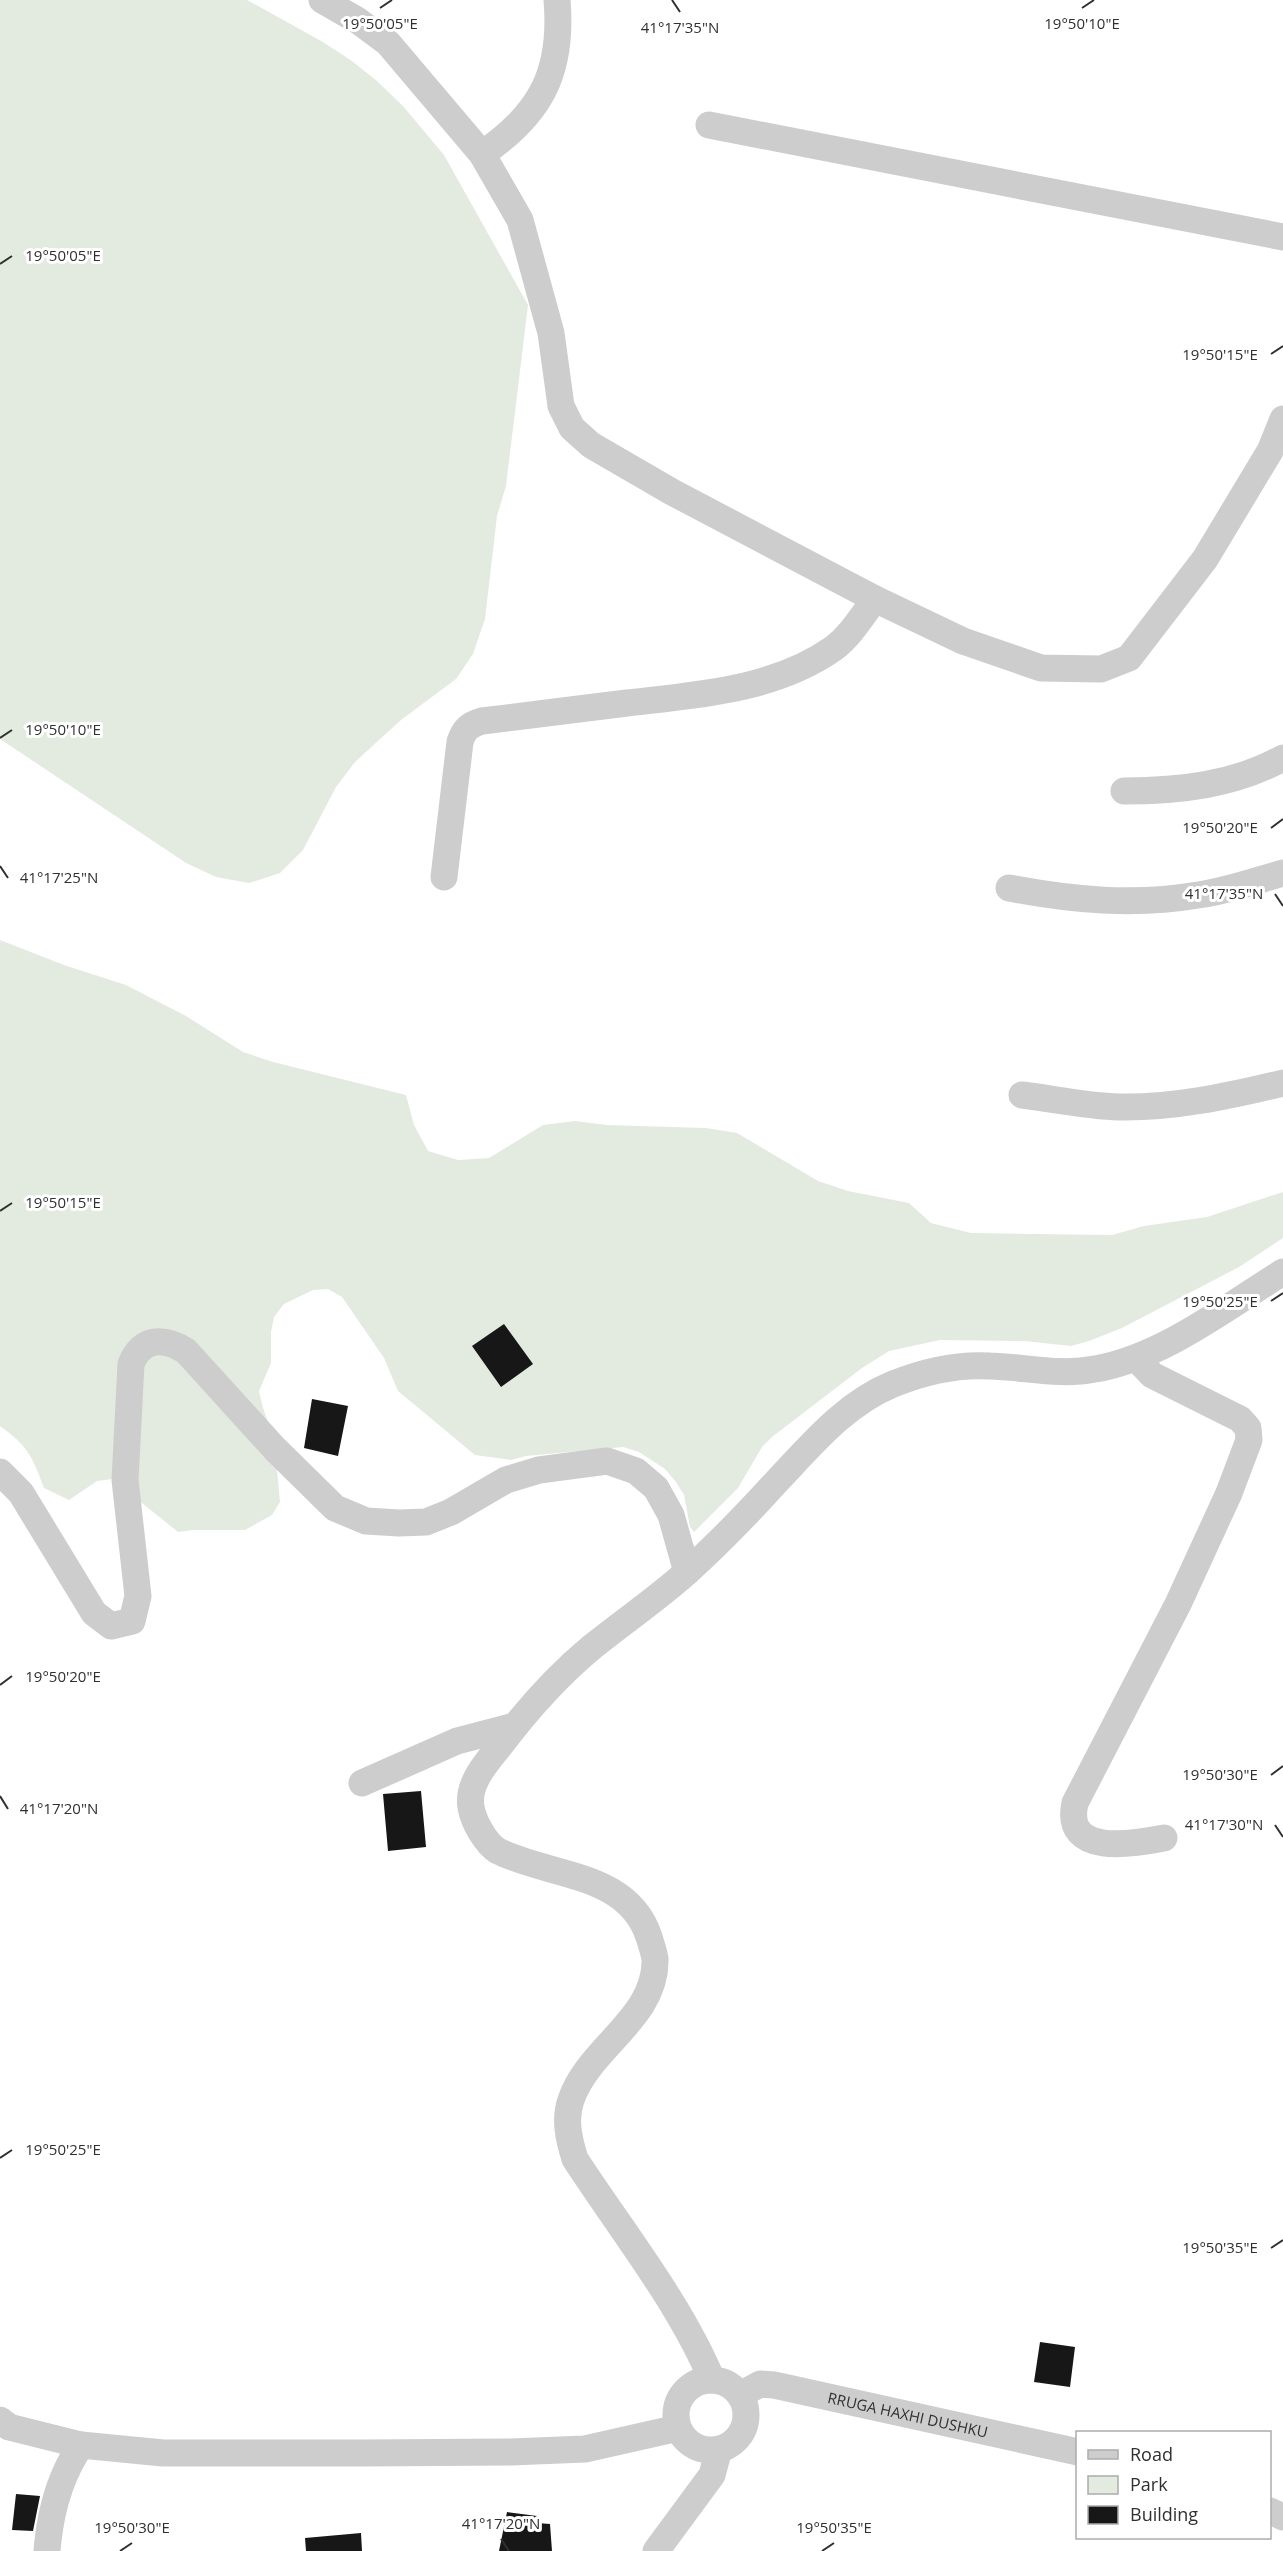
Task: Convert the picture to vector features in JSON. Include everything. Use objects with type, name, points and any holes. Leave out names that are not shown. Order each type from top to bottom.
[{"type":"street","points":[[322,0],[357,20],[388,43],[482,154],[520,220],[551,333],[561,406],[572,428],[591,446],[672,492],[875,599],[963,641],[1041,668],[1101,669],[1129,658],[1205,560],[1270,451],[1283,419]]},
{"type":"street","points":[[482,154],[510,135],[524,118],[537,102],[556,64],[558,0]]},
{"type":"street","points":[[709,125],[1283,237]]},
{"type":"street","points":[[444,877],[460,742],[463,732],[470,724],[482,720],[702,695],[754,684],[806,664],[834,648],[851,633],[875,599]]},
{"type":"street","points":[[1124,791],[1153,791],[1198,786],[1231,779],[1266,767],[1283,758]]},
{"type":"street","points":[[1009,888],[1091,901],[1144,902],[1199,895],[1283,873]]},
{"type":"street","points":[[1022,1095],[1129,1106],[1176,1104],[1241,1094],[1283,1083]]},
{"type":"street","points":[[712,2380],[699,2349],[676,2311],[575,2159],[569,2139],[569,2102],[576,2088],[590,2067],[643,2002],[652,1984],[655,1958],[645,1924],[635,1909],[620,1896],[599,1885],[495,1849],[481,1832],[471,1808],[471,1788],[487,1762],[538,1699],[589,1650],[687,1572],[839,1417],[864,1399],[894,1384],[956,1367],[990,1366],[1060,1373],[1097,1369],[1136,1358],[1195,1327],[1283,1272]]},
{"type":"street","points":[[0,1472],[21,1493],[94,1613],[111,1626],[132,1621],[138,1596],[125,1480],[131,1364],[135,1353],[152,1342],[171,1342],[186,1351],[275,1449],[335,1508],[366,1521],[426,1522],[451,1512],[506,1480],[539,1470],[607,1461],[636,1471],[656,1488],[671,1515],[687,1572]]},
{"type":"street","points":[[1136,1358],[1152,1375],[1240,1419],[1248,1428],[1249,1440],[1229,1493],[1178,1604],[1075,1803],[1072,1815],[1078,1829],[1087,1838],[1101,1844],[1132,1845],[1164,1838]]},
{"type":"street","points":[[362,1783],[458,1741],[515,1726]]},
{"type":"street","points":[[712,2380],[723,2382],[740,2395],[745,2405],[744,2427],[730,2445],[719,2449],[699,2449],[690,2444],[678,2428],[676,2408],[686,2391],[693,2385],[712,2380]]},
{"type":"street","name":"RRUGA HAXHI DUSHKU","points":[[740,2395],[760,2384],[774,2385],[1076,2452]]},
{"type":"street","points":[[0,2420],[9,2427],[81,2445],[163,2453],[511,2452],[585,2449],[678,2428]]},
{"type":"street","points":[[47,2551],[56,2494],[67,2465],[81,2445]]},
{"type":"street","points":[[656,2551],[712,2475],[719,2449]]},
{"type":"green space","points":[[0,0],[247,0],[323,42],[377,81],[403,106],[444,155],[528,305],[506,486],[497,516],[485,619],[473,654],[456,679],[401,720],[355,762],[336,787],[303,850],[280,873],[249,883],[216,877],[186,863],[0,739]]},
{"type":"green space","points":[[0,940],[64,965],[126,985],[186,1016],[243,1052],[273,1062],[406,1095],[414,1125],[428,1151],[458,1160],[489,1158],[543,1125],[575,1121],[607,1125],[706,1128],[737,1133],[818,1181],[848,1191],[909,1203],[931,1223],[971,1233],[1112,1235],[1144,1226],[1207,1217],[1283,1192],[1283,1238],[1239,1267],[1122,1328],[1089,1341],[1071,1346],[1024,1341],[940,1340],[889,1351],[862,1368],[772,1437],[762,1447],[738,1488],[694,1532],[690,1527],[684,1495],[676,1482],[665,1469],[639,1452],[623,1447],[526,1456],[511,1460],[475,1455],[398,1391],[384,1358],[342,1297],[328,1289],[313,1290],[284,1304],[274,1317],[271,1332],[271,1363],[259,1391],[274,1438],[280,1502],[272,1515],[245,1530],[178,1532],[112,1479],[97,1481],[69,1500],[44,1488],[28,1452],[0,1426]]},
{"type":"building","points":[[504,1324],[533,1364],[501,1387],[472,1346]]},
{"type":"building","points":[[312,1399],[348,1406],[338,1456],[304,1448]]},
{"type":"building","points":[[421,1791],[426,1847],[388,1851],[383,1794]]},
{"type":"building","points":[[1040,2342],[1075,2347],[1070,2387],[1034,2382]]},
{"type":"building","points":[[16,2494],[40,2496],[33,2531],[12,2530]]},
{"type":"building","points":[[507,2512],[537,2516],[537,2523],[550,2524],[552,2551],[499,2551]]},
{"type":"building","points":[[361,2533],[362,2551],[306,2551],[305,2538]]}]
